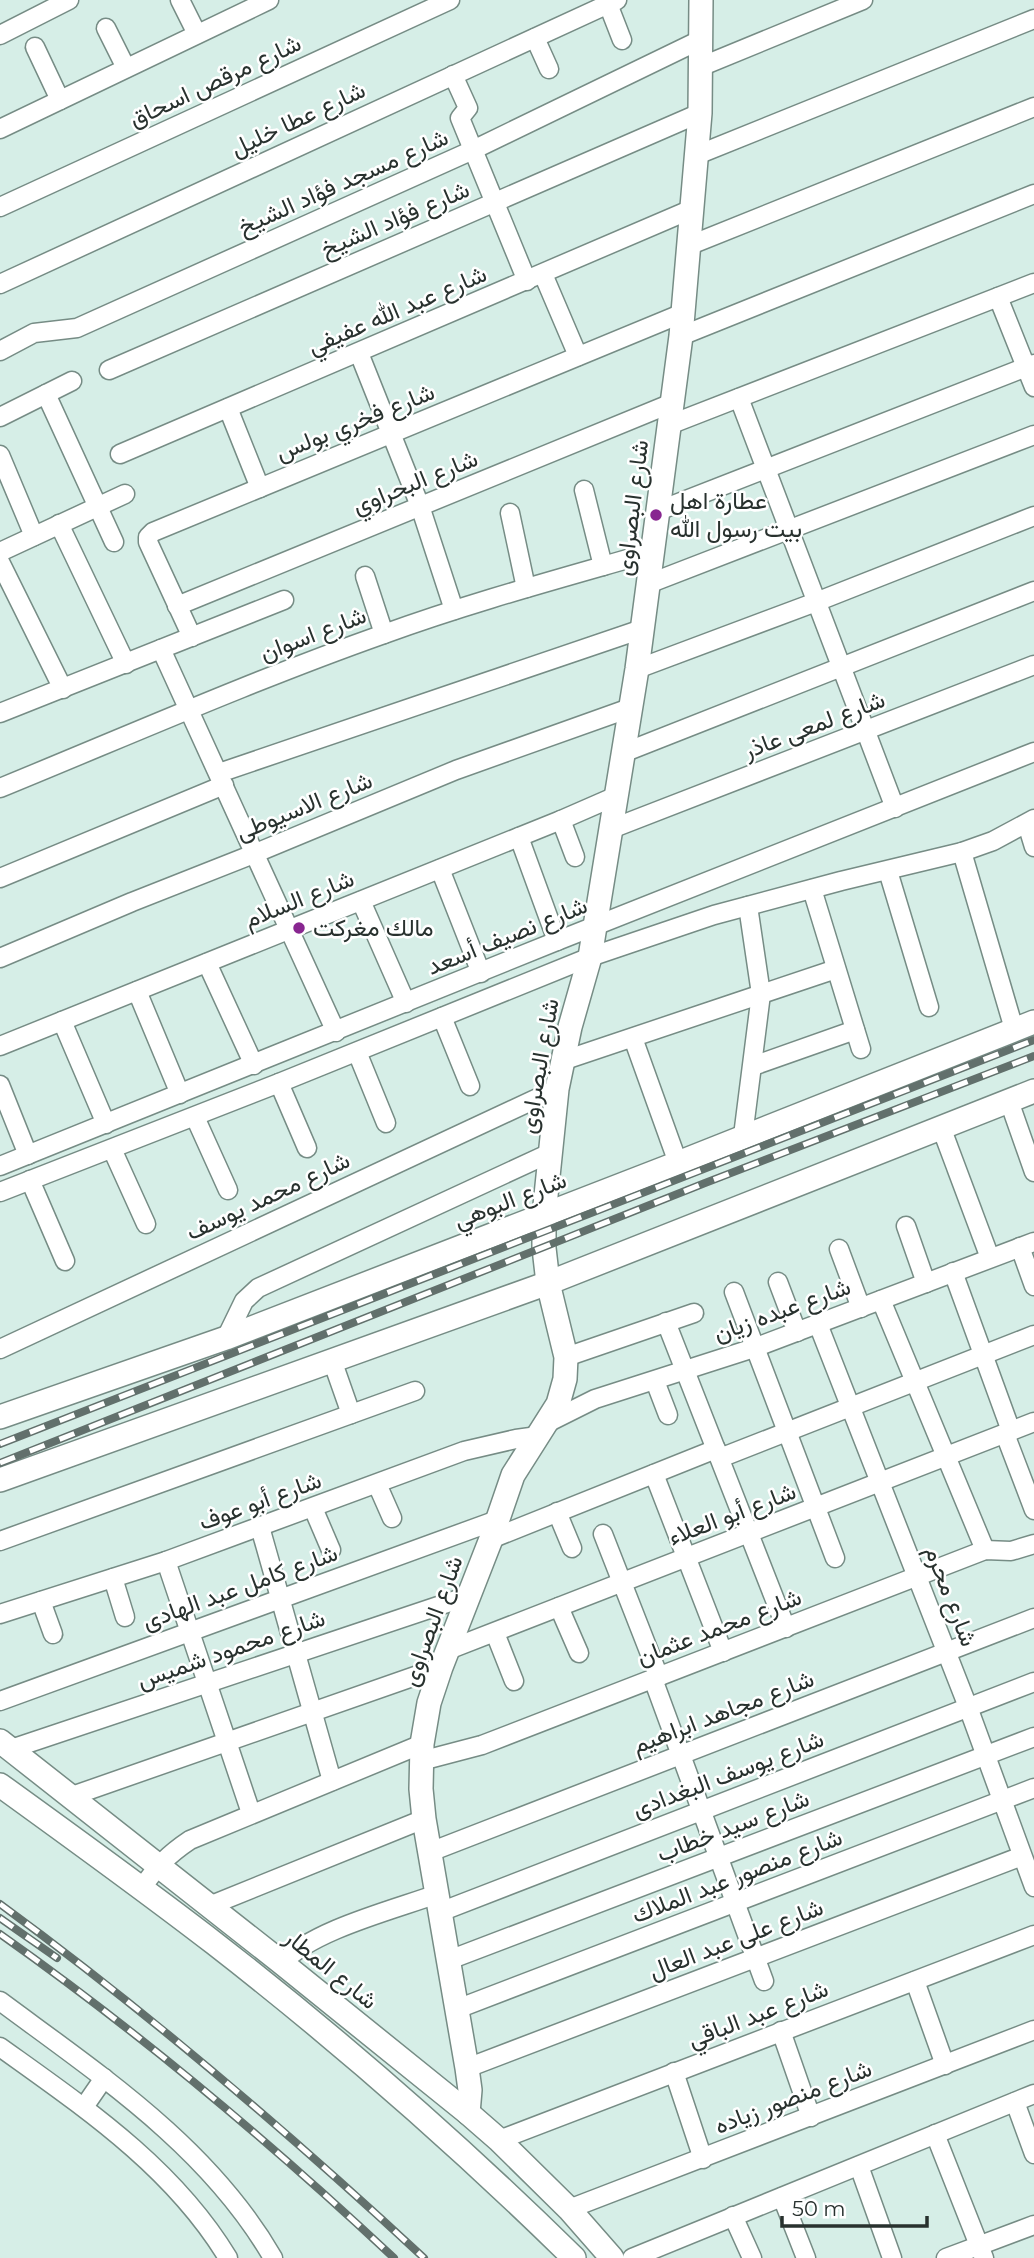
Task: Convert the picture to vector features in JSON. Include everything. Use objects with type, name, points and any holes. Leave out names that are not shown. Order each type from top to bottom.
[{"type":"street","points":[[0,35],[69,0]]},
{"type":"street","points":[[180,0],[197,34]]},
{"type":"street","name":"شارع مرقص اسحاق","points":[[0,207],[450,0]]},
{"type":"street","name":"شارع البصراوى","points":[[468,2113],[470,2091],[467,2068],[424,1819],[421,1752],[429,1703],[513,1475],[558,1404],[565,1379],[566,1357],[548,1283],[544,1248],[550,1153],[562,1061],[590,957],[637,669],[658,511],[682,324],[697,155],[701,0]]},
{"type":"street","points":[[700,67],[863,0]]},
{"type":"street","points":[[0,129],[265,1]]},
{"type":"street","points":[[613,2],[622,40]]},
{"type":"street","name":"شارع عطا خليل","points":[[0,284],[613,2]]},
{"type":"street","points":[[697,155],[1034,19]]},
{"type":"street","points":[[106,28],[126,68]]},
{"type":"street","points":[[535,38],[549,69]]},
{"type":"street","name":"شارع مسجد فؤاد الشيخ","points":[[0,351],[34,333],[76,328],[473,150],[700,40]]},
{"type":"street","points":[[36,47],[61,100]]},
{"type":"street","points":[[453,75],[468,107],[460,118],[495,202],[578,356]]},
{"type":"street","points":[[688,246],[1034,107]]},
{"type":"street","name":"شارع فؤاد الشيخ","points":[[109,370],[700,113]]},
{"type":"street","name":"شارع فخري بولس","points":[[192,637],[148,542],[148,537],[153,532],[578,356],[682,324],[1034,194]]},
{"type":"street","name":"شارع عبد الله عفيفي","points":[[120,454],[692,209]]},
{"type":"street","name":"شارع البحراوي","points":[[177,606],[419,506],[670,414],[739,398],[1034,283]]},
{"type":"street","points":[[998,297],[1030,365],[1034,387]]},
{"type":"street","points":[[359,353],[419,506],[454,610]]},
{"type":"street","points":[[658,511],[1030,365]]},
{"type":"street","points":[[0,417],[72,381]]},
{"type":"street","points":[[46,394],[114,542]]},
{"type":"street","points":[[739,398],[895,808]]},
{"type":"street","points":[[228,408],[260,488]]},
{"type":"street","points":[[648,584],[1034,435]]},
{"type":"street","points":[[0,455],[34,536]]},
{"type":"street","points":[[584,490],[603,566]]},
{"type":"street","points":[[0,552],[125,494]]},
{"type":"street","points":[[510,513],[526,587]]},
{"type":"street","points":[[637,669],[1034,516]]},
{"type":"street","points":[[59,524],[125,663]]},
{"type":"street","name":"شارع اسوان","points":[[0,788],[275,675],[384,634],[526,587],[652,552]]},
{"type":"street","points":[[0,562],[62,688]]},
{"type":"street","points":[[365,576],[384,634]]},
{"type":"street","points":[[623,753],[1034,591]]},
{"type":"street","points":[[0,713],[284,600]]},
{"type":"street","points":[[0,878],[221,779],[642,629]]},
{"type":"street","points":[[161,649],[336,1032]]},
{"type":"street","name":"شارع لمعى عاذر","points":[[611,830],[1034,666]]},
{"type":"street","name":"شارع الاسيوطى","points":[[0,958],[473,763],[630,708]]},
{"type":"street","name":"شارع نصيف أسعد","points":[[0,1167],[557,941],[1034,752]]},
{"type":"street","name":"شارع السلام","points":[[0,1046],[616,796]]},
{"type":"street","points":[[561,820],[575,857]]},
{"type":"street","points":[[1030,821],[1034,847]]},
{"type":"street","name":"شارع نصيف أسعد","points":[[0,1192],[590,957],[748,906],[962,852],[993,841],[1030,821]]},
{"type":"street","points":[[519,837],[557,941]]},
{"type":"street","points":[[962,852],[1024,1026]]},
{"type":"street","points":[[439,869],[481,973]]},
{"type":"street","points":[[888,871],[929,1007]]},
{"type":"street","points":[[812,889],[861,1049]]},
{"type":"street","points":[[361,901],[406,1003]]},
{"type":"street","points":[[743,1136],[761,995],[748,906]]},
{"type":"street","points":[[207,962],[254,1065]]},
{"type":"street","points":[[562,1061],[836,969]]},
{"type":"street","points":[[136,991],[180,1094]]},
{"type":"street","points":[[442,1017],[470,1086]]},
{"type":"street","points":[[62,1021],[106,1124]]},
{"type":"street","name":"شارع البوهي","points":[[0,1417],[226,1339],[1024,1026]]},
{"type":"street","points":[[753,1066],[855,1031]]},
{"type":"street","points":[[633,1038],[678,1163]]},
{"type":"street","points":[[356,1052],[386,1122]]},
{"type":"street","points":[[279,1083],[307,1148]]},
{"type":"street","points":[[0,1085],[28,1155]]},
{"type":"street","name":"شارع محمد يوسف","points":[[0,1349],[557,1088]]},
{"type":"street","points":[[0,1480],[548,1283],[1034,1091]]},
{"type":"street","points":[[1009,1101],[1034,1172]]},
{"type":"street","points":[[195,1116],[228,1190]]},
{"type":"street","points":[[941,1127],[990,1258]]},
{"type":"street","points":[[112,1149],[146,1224]]},
{"type":"street","points":[[226,1339],[244,1301],[258,1288],[550,1153]]},
{"type":"street","points":[[30,1180],[65,1261]]},
{"type":"street","points":[[906,1226],[926,1283]]},
{"type":"street","points":[[1027,1244],[1034,1286]]},
{"type":"street","name":"شارع عبده زيان","points":[[542,1429],[595,1399],[754,1348],[1027,1244]]},
{"type":"street","points":[[839,1249],[861,1308]]},
{"type":"street","points":[[953,1272],[984,1355],[1034,1510]]},
{"type":"street","points":[[778,1282],[797,1332]]},
{"type":"street","points":[[734,1292],[835,1558]]},
{"type":"street","points":[[881,1300],[985,1550]]},
{"type":"street","points":[[566,1357],[694,1312]]},
{"type":"street","points":[[666,1322],[786,1628]]},
{"type":"street","name":"شارع محرم","points":[[818,1324],[1028,1862],[1034,1887]]},
{"type":"street","name":"شارع كامل عبد الهادى","points":[[0,1701],[280,1598],[494,1529],[557,1512],[654,1474],[787,1433],[1034,1335]]},
{"type":"street","points":[[332,1360],[351,1414]]},
{"type":"street","points":[[655,1381],[668,1415]]},
{"type":"street","points":[[0,1541],[415,1391]]},
{"type":"street","name":"شارع أبو العلاء","points":[[72,1796],[312,1711],[444,1658],[495,1633],[559,1607],[1034,1422]]},
{"type":"street","name":"شارع أبو عوف","points":[[0,1614],[166,1561],[464,1451],[542,1429]]},
{"type":"street","points":[[654,1474],[723,1652]]},
{"type":"street","points":[[377,1484],[392,1518]]},
{"type":"street","points":[[313,1508],[331,1550]]},
{"type":"street","points":[[557,1512],[572,1548]]},
{"type":"street","points":[[260,1527],[332,1781]]},
{"type":"street","points":[[603,1534],[764,1981]]},
{"type":"street","name":"شارع محمد عثمان","points":[[142,1888],[170,1853],[190,1840],[332,1781],[421,1752],[482,1745],[985,1550],[1011,1551],[1034,1544]]},
{"type":"street","points":[[166,1561],[251,1813]]},
{"type":"street","points":[[113,1578],[125,1616]]},
{"type":"street","name":"شارع محمود شميس","points":[[5,1745],[207,1683],[468,1596]]},
{"type":"street","points":[[41,1601],[53,1634]]},
{"type":"street","points":[[559,1607],[579,1653]]},
{"type":"street","name":"شارع مجاهد ابراهيم","points":[[430,1852],[1034,1618]]},
{"type":"street","points":[[495,1633],[514,1681]]},
{"type":"street","name":"شارع يوسف البغدادى","points":[[282,1962],[303,1945],[322,1936],[439,1903],[701,1811],[1034,1682]]},
{"type":"street","name":"شارع سيد خطاب","points":[[449,1960],[1034,1737]]},
{"type":"street","name":"شارع المطار","points":[[5,1745],[282,1962],[468,2113],[569,2209],[612,2258]]},
{"type":"street","points":[[0,1785],[217,1945],[410,2105],[499,2185],[574,2258]]},
{"type":"street","name":"شارع منصور عبد الملاك","points":[[457,2010],[1034,1788]]},
{"type":"street","points":[[209,1906],[424,1819]]},
{"type":"street","name":"شارع على عبد العال","points":[[467,2068],[756,1958],[1028,1862]]},
{"type":"street","name":"شارع عبد الباقي","points":[[499,2140],[1034,1935]]},
{"type":"street","points":[[915,1981],[945,2065]]},
{"type":"street","points":[[0,2001],[104,2078],[181,2142],[213,2175],[255,2227],[273,2258]]},
{"type":"street","name":"شارع منصور زياده","points":[[569,2209],[1034,2030]]},
{"type":"street","points":[[781,2031],[811,2117]]},
{"type":"street","points":[[0,2047],[84,2107],[147,2159],[194,2210],[228,2258]]},
{"type":"street","points":[[674,2072],[703,2159]]},
{"type":"street","points":[[84,2107],[104,2078]]},
{"type":"street","points":[[410,2105],[428,2081]]},
{"type":"street","points":[[632,2258],[1034,2094]]},
{"type":"street","points":[[1015,2102],[1034,2154]]},
{"type":"street","points":[[935,2134],[982,2252]]},
{"type":"street","points":[[859,2166],[892,2258]]},
{"type":"street","points":[[782,2197],[806,2258]]},
{"type":"street","points":[[733,2216],[752,2258]]},
{"type":"street","points":[[946,2258],[982,2252],[1034,2225]]},
{"type":"railway","points":[[0,1444],[1034,1040]]},
{"type":"railway","points":[[0,1463],[705,1183],[1034,1056]]},
{"type":"railway","points":[[0,1904],[110,1988],[217,2075],[322,2165],[424,2258]]},
{"type":"railway","points":[[0,1918],[57,1958]]},
{"type":"railway","points":[[0,1934],[52,1971],[203,2089],[300,2172],[394,2258]]},
{"type":"place","name":"عطارة اهل بيت رسول الله","points":[[656,515]]},
{"type":"place","name":"مالك مغركت","points":[[299,928]]}]
